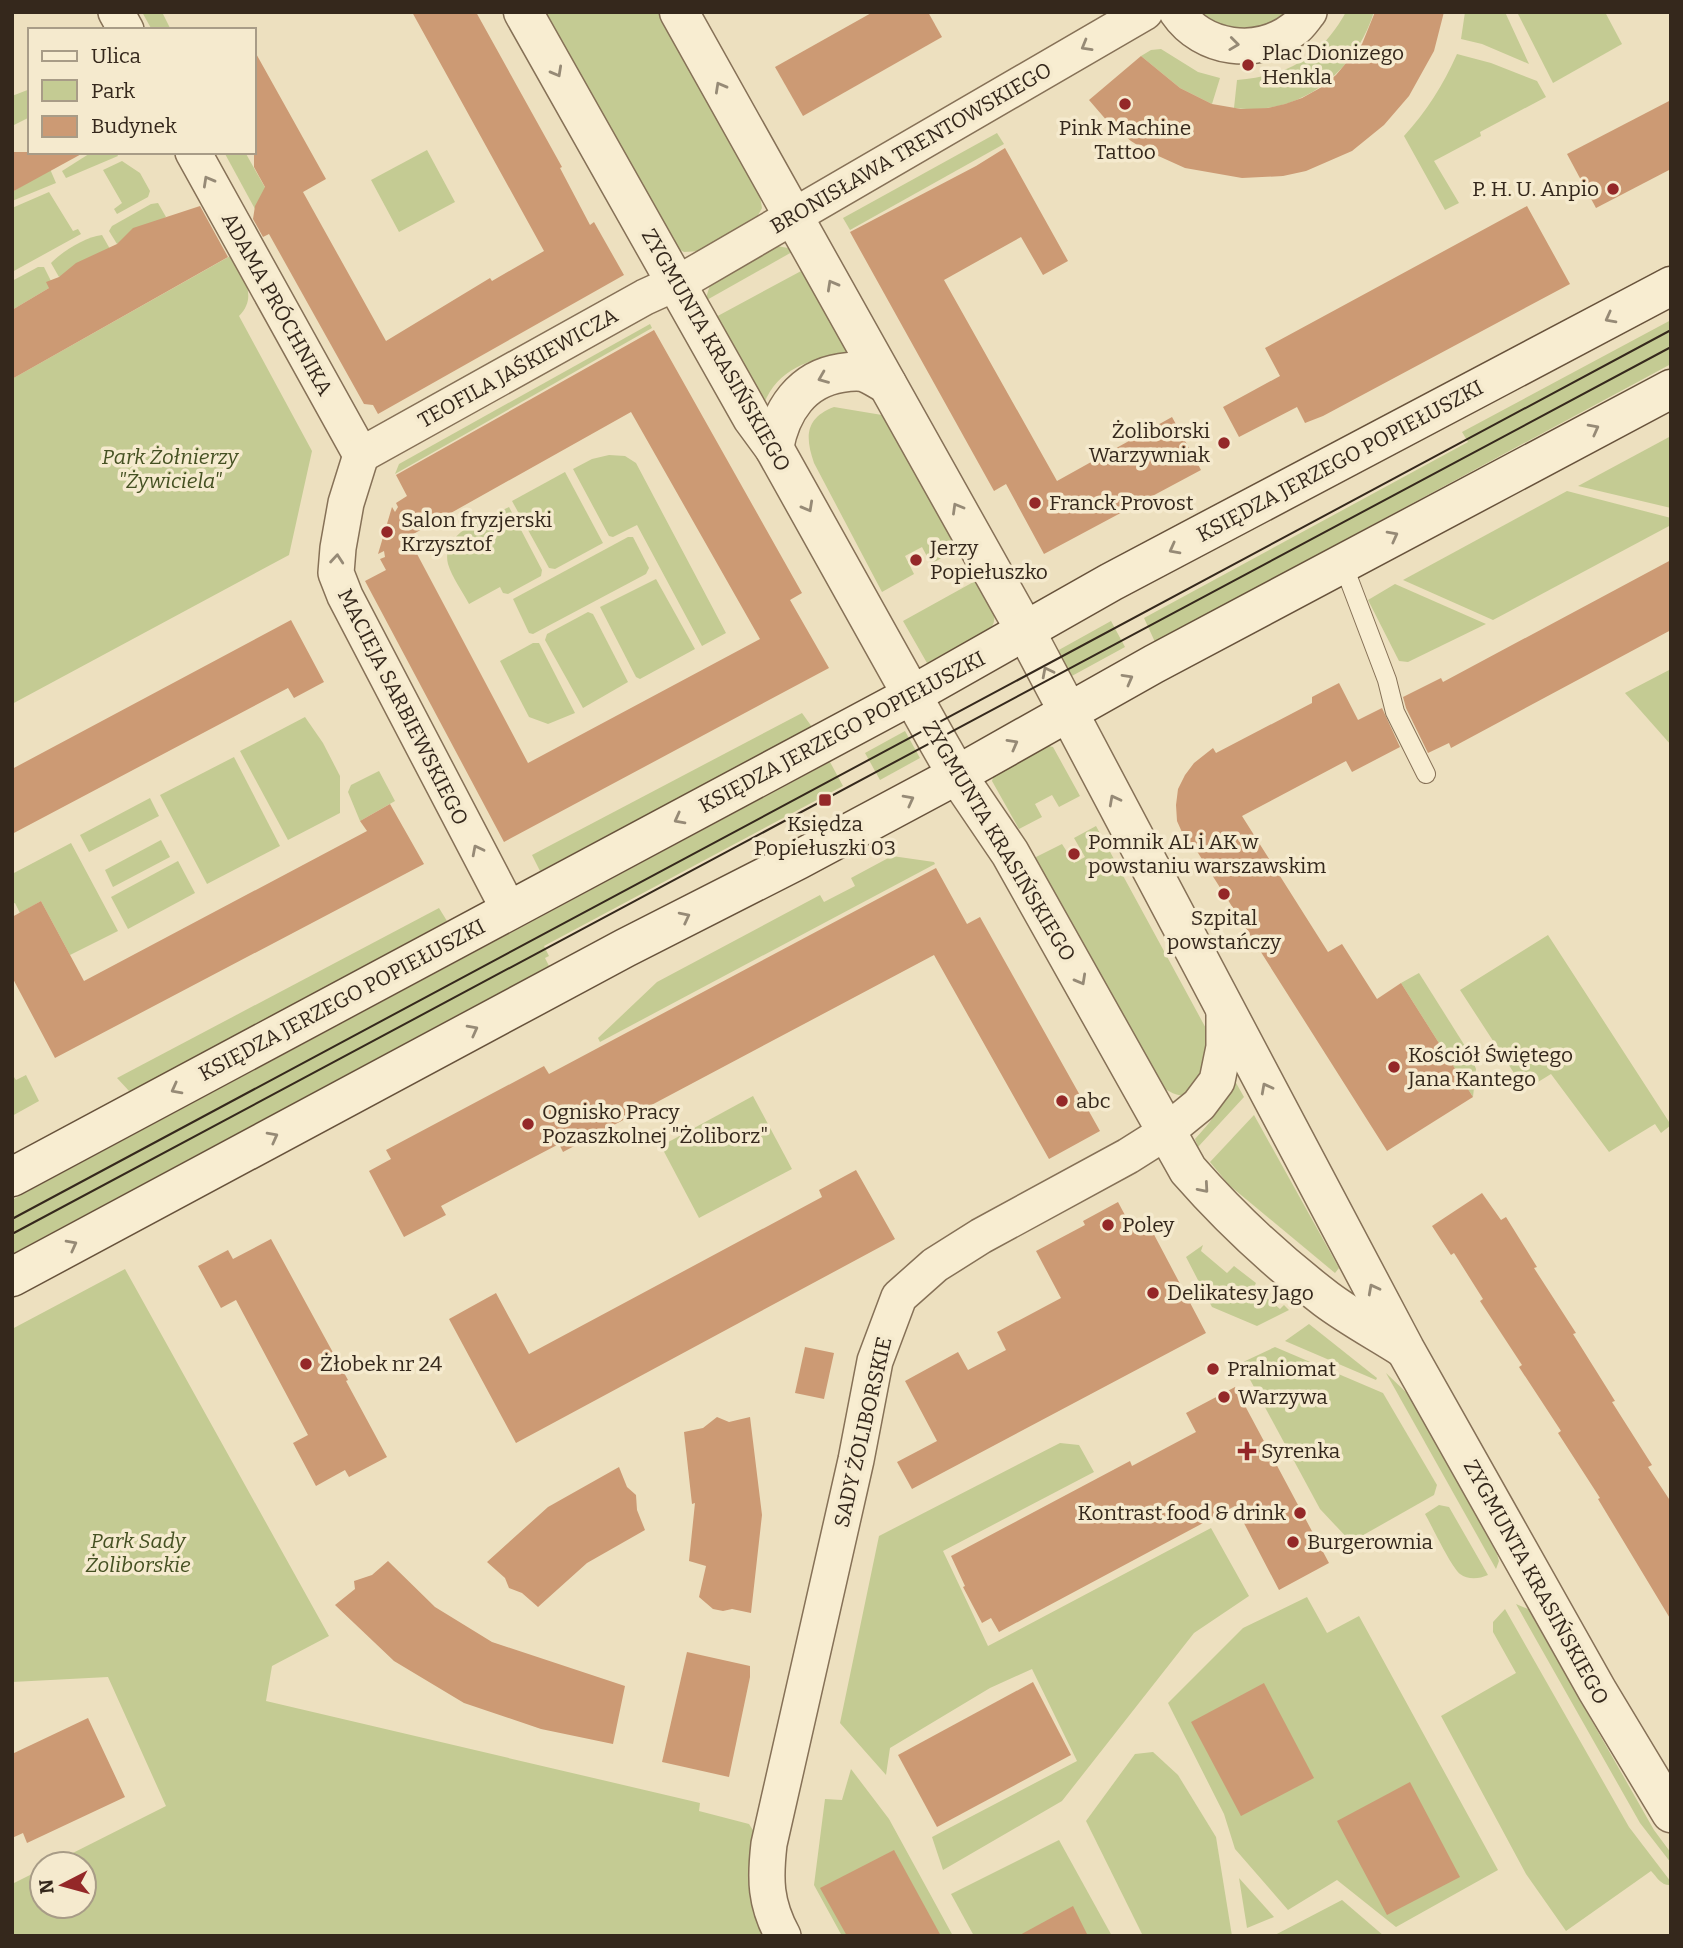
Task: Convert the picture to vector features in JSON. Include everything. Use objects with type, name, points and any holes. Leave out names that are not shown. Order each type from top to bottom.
[{"type":"street","points":[[116,12],[125,28]]},
{"type":"street","name":"ZYGMUNTA KRASIŃSKIEGO","points":[[523,12],[752,418],[774,448],[957,775],[1010,853],[1188,1170],[1223,1210],[1327,1300],[1405,1349]]},
{"type":"street","name":"ZYGMUNTA KRASIŃSKIEGO","points":[[679,12],[1026,632],[1405,1349],[1597,1690],[1671,1813]]},
{"type":"street","name":"BRONISŁAWA TRENTOWSKIEGO","points":[[676,283],[1145,12]]},
{"type":"street","points":[[1177,12],[1185,24],[1210,40],[1239,47],[1269,43],[1295,28],[1309,12]]},
{"type":"street","name":"ADAMA PRÓCHNIKA","points":[[194,154],[361,455]]},
{"type":"street","name":"TEOFILA JAŚKIEWICZA","points":[[361,455],[645,297],[676,283]]},
{"type":"street","name":"KSIĘDZA JERZEGO POPIEŁUSZKI","points":[[12,1177],[912,695],[1122,576],[1671,286]]},
{"type":"street","points":[[774,448],[782,422],[806,386],[835,374],[863,372],[887,384]]},
{"type":"street","points":[[12,1277],[625,948],[957,775],[1069,712],[1671,389]]},
{"type":"street","name":"MACIEJA SARBIEWSKIEGO","points":[[361,455],[346,503],[336,573],[345,596],[509,910]]},
{"type":"street","name":"SADY ŻOLIBORSKIE","points":[[783,1936],[767,1896],[769,1844],[853,1474],[875,1360],[899,1297],[935,1265],[981,1236],[1128,1156],[1166,1132],[1199,1105],[1217,1081],[1224,1047],[1224,1007]]},
{"type":"lane","points":[[1343,564],[1387,680],[1395,712],[1426,774]]},
{"type":"green space","points":[[142,12],[162,12],[170,28],[151,28]]},
{"type":"green space","points":[[541,12],[660,12],[760,196],[762,208],[756,219],[701,251],[684,252],[675,247]]},
{"type":"green space","points":[[1194,12],[1290,12],[1267,26],[1241,32],[1219,28]]},
{"type":"green space","points":[[1346,12],[1374,12],[1353,54],[1322,86],[1281,105],[1258,109],[1234,108],[1237,80],[1272,74],[1301,61],[1326,41]]},
{"type":"green space","points":[[1465,12],[1505,12],[1529,64],[1482,44],[1461,39]]},
{"type":"green space","points":[[1517,12],[1605,12],[1622,44],[1553,83]]},
{"type":"green space","points":[[1161,49],[1198,72],[1220,78],[1212,104],[1180,88],[1141,56],[1151,50]]},
{"type":"green space","points":[[1457,54],[1491,63],[1537,81],[1546,97],[1480,132],[1481,136],[1434,161],[1459,203],[1445,210],[1404,136],[1434,97]]},
{"type":"green space","points":[[28,90],[28,118],[12,126],[12,96]]},
{"type":"green space","points":[[997,133],[1004,144],[850,230],[843,218]]},
{"type":"green space","points":[[427,150],[455,202],[399,232],[371,180]]},
{"type":"green space","points":[[89,154],[118,156],[66,178],[62,171]]},
{"type":"green space","points":[[225,154],[246,154],[271,198],[255,209]]},
{"type":"green space","points":[[122,161],[140,173],[150,191],[148,197],[117,214],[114,209],[122,203],[103,170]]},
{"type":"green space","points":[[50,169],[56,183],[12,201],[12,192]]},
{"type":"green space","points":[[49,192],[73,231],[78,229],[81,234],[12,272],[12,208]]},
{"type":"green space","points":[[158,203],[166,217],[117,244],[109,231],[112,226],[151,204]]},
{"type":"green space","points":[[102,235],[110,249],[59,277],[51,263],[75,245]]},
{"type":"green space","points":[[777,246],[788,248],[792,252],[705,301],[710,285]]},
{"type":"green space","name":"Park Żołnierzy \"Żywiciela\"","points":[[232,255],[244,278],[248,293],[248,301],[239,316],[312,451],[289,555],[12,704],[12,379]]},
{"type":"green space","points":[[38,267],[44,267],[51,281],[49,288],[12,310],[12,281]]},
{"type":"green space","points":[[803,270],[852,357],[825,358],[800,366],[779,381],[764,404],[714,318]]},
{"type":"green space","points":[[1671,320],[1671,364],[1155,642],[1144,618],[1468,442],[1462,432]]},
{"type":"green space","points":[[650,324],[652,328],[395,474],[399,464]]},
{"type":"green space","points":[[834,407],[882,415],[959,548],[931,564],[922,547],[905,556],[914,574],[882,592],[811,454],[810,429],[817,417]]},
{"type":"green space","points":[[1671,436],[1671,508],[1578,486]]},
{"type":"green space","points":[[609,455],[625,456],[636,463],[726,633],[702,646],[637,525],[613,537],[609,536],[573,469],[592,459]]},
{"type":"green space","points":[[565,472],[603,543],[555,569],[549,568],[512,501]]},
{"type":"green space","points":[[1567,491],[1671,518],[1671,525],[1493,620],[1403,580]]},
{"type":"green space","points":[[509,507],[542,570],[541,576],[508,594],[503,593],[500,587],[469,604],[448,564],[447,553],[451,543],[478,521]]},
{"type":"green space","points":[[628,537],[633,537],[649,568],[646,574],[533,634],[529,633],[513,599]]},
{"type":"green space","points":[[656,579],[695,649],[640,679],[636,677],[600,607]]},
{"type":"green space","points":[[977,580],[993,610],[994,622],[991,628],[927,663],[903,621]]},
{"type":"green space","points":[[1395,584],[1486,624],[1408,662],[1399,661],[1368,600]]},
{"type":"green space","points":[[588,612],[593,614],[628,682],[583,708],[545,640],[547,634]]},
{"type":"green space","points":[[1111,621],[1125,647],[1070,677],[1057,651]]},
{"type":"green space","points":[[533,643],[539,643],[575,713],[548,724],[529,717],[500,661]]},
{"type":"green space","points":[[1671,669],[1671,745],[1625,693]]},
{"type":"green space","points":[[802,713],[812,727],[540,871],[532,855]]},
{"type":"green space","points":[[305,717],[323,743],[340,776],[340,813],[288,840],[240,751]]},
{"type":"green space","points":[[905,731],[920,758],[880,780],[865,753]]},
{"type":"green space","points":[[1049,746],[1053,747],[1080,796],[1059,807],[1052,795],[1035,804],[1042,817],[1019,829],[992,781],[994,775]]},
{"type":"green space","points":[[234,757],[280,846],[207,884],[160,795]]},
{"type":"green space","points":[[830,762],[843,786],[544,946],[549,956],[545,958],[549,966],[12,1254],[12,1200]]},
{"type":"green space","points":[[379,771],[395,801],[360,821],[348,792],[351,785]]},
{"type":"green space","points":[[150,798],[159,816],[89,852],[80,835]]},
{"type":"green space","points":[[1096,826],[1215,1045],[1192,1095],[1176,1094],[1161,1086],[1034,858],[1062,844],[1074,863],[1085,857],[1074,838]]},
{"type":"green space","points":[[161,840],[170,857],[113,887],[105,870]]},
{"type":"green space","points":[[71,843],[118,931],[70,955],[41,901],[20,913],[15,903],[12,904],[12,874]]},
{"type":"green space","points":[[892,856],[935,864],[600,1042],[598,1038],[657,982],[820,895],[824,902],[855,886],[851,878]]},
{"type":"green space","points":[[178,861],[195,893],[128,929],[111,897]]},
{"type":"green space","points":[[439,908],[447,921],[130,1092],[117,1078]]},
{"type":"green space","points":[[1548,935],[1671,1125],[1661,1133],[1655,1124],[1609,1152],[1551,1074],[1525,1090],[1460,990]]},
{"type":"green space","points":[[1419,973],[1470,1054],[1476,1069],[1473,1097],[1401,983]]},
{"type":"green space","points":[[12,1074],[16,1080],[26,1075],[39,1101],[12,1116]]},
{"type":"green space","points":[[1231,1074],[1244,1097],[1198,1147],[1195,1139],[1219,1109]]},
{"type":"green space","points":[[753,1096],[792,1169],[699,1218],[661,1146]]},
{"type":"green space","points":[[1254,1115],[1339,1268],[1335,1273],[1229,1185],[1210,1162]]},
{"type":"green space","points":[[1203,1245],[1201,1251],[1227,1273],[1234,1266],[1256,1283],[1254,1287],[1280,1309],[1284,1305],[1289,1310],[1257,1326],[1212,1307],[1186,1257]]},
{"type":"green space","name":"Park Sady Żoliborskie","points":[[125,1269],[329,1636],[272,1666],[266,1701],[700,1803],[699,1811],[749,1824],[758,1838],[765,1936],[12,1936],[12,1884],[28,1876],[28,1920],[98,1920],[98,1850],[79,1850],[166,1806],[108,1677],[12,1682],[12,1329]]},
{"type":"green space","points":[[1309,1324],[1377,1378],[1376,1380],[1285,1341]]},
{"type":"green space","points":[[1275,1347],[1383,1393],[1437,1485],[1434,1495],[1351,1542],[1320,1509],[1241,1363]]},
{"type":"green space","points":[[1386,1373],[1411,1397],[1497,1554],[1499,1561],[1496,1569]]},
{"type":"green space","points":[[1060,1443],[1079,1445],[1094,1472],[943,1551],[988,1646],[1211,1528],[1249,1596],[1194,1633],[1062,1801],[943,1870],[932,1837],[1077,1761],[1032,1669],[990,1688],[890,1748],[886,1775],[840,1723],[879,1536]]},
{"type":"green space","points":[[1439,1505],[1449,1507],[1488,1575],[1470,1578],[1463,1576],[1456,1569],[1425,1514]]},
{"type":"green space","points":[[1307,1597],[1327,1633],[1359,1616],[1498,1870],[1396,1927],[1337,1880],[1288,1910],[1235,1849],[1224,1814],[1168,1703],[1243,1628]]},
{"type":"green space","points":[[1516,1604],[1528,1609],[1654,1830],[1671,1853],[1671,1863],[1640,1823]]},
{"type":"green space","points":[[1505,1609],[1629,1827],[1671,1882],[1671,1885],[1665,1884],[1651,1871],[1566,1931],[1526,1874],[1441,1716],[1516,1673],[1493,1632],[1493,1622]]},
{"type":"green space","points":[[1153,1752],[1178,1775],[1216,1837],[1232,1936],[1143,1936],[1086,1821],[1135,1754]]},
{"type":"green space","points":[[851,1769],[889,1819],[953,1936],[842,1936],[814,1885],[825,1799],[842,1800]]},
{"type":"green space","points":[[1059,1840],[1112,1936],[974,1936],[951,1894]]},
{"type":"green space","points":[[1239,1878],[1274,1917],[1247,1928]]},
{"type":"green space","points":[[1342,1900],[1384,1936],[1273,1936]]},
{"type":"building","points":[[412,12],[476,12],[562,167],[560,168],[590,225],[594,222],[624,275],[378,414],[373,405],[364,404],[269,234],[263,237],[253,219],[255,206],[265,187],[254,167],[256,54],[326,179],[303,192],[386,341],[490,278],[492,281],[544,251]]},
{"type":"building","points":[[873,12],[928,12],[942,37],[803,116],[775,67]]},
{"type":"building","points":[[1375,12],[1444,12],[1434,51],[1409,96],[1384,125],[1352,151],[1306,171],[1283,176],[1242,178],[1185,168],[1131,141],[1108,122],[1089,100],[1141,56],[1180,88],[1212,104],[1241,109],[1285,104],[1320,88],[1336,75],[1362,44]]},
{"type":"building","points":[[1671,100],[1671,169],[1596,208],[1567,154]]},
{"type":"building","points":[[1005,148],[1068,261],[1043,275],[1021,237],[944,280],[1057,481],[1172,417],[1201,470],[1044,554],[1006,484],[994,491],[850,232]]},
{"type":"building","points":[[12,152],[81,154],[12,192]]},
{"type":"building","points":[[200,206],[228,257],[12,379],[12,310],[49,288],[46,282],[59,277],[76,263],[117,244],[133,228]]},
{"type":"building","points":[[1527,206],[1570,284],[1323,416],[1305,423],[1297,407],[1239,437],[1223,407],[1280,376],[1265,348]]},
{"type":"building","points":[[654,330],[802,593],[790,600],[829,668],[504,842],[365,581],[386,570],[380,559],[385,557],[384,551],[378,554],[392,507],[395,512],[398,507],[396,503],[407,496],[396,475]],"holes":[[[631,412],[760,639],[528,763],[408,537]]]},
{"type":"building","points":[[1671,560],[1671,630],[1451,748],[1449,743],[1428,753],[1403,697],[1441,678],[1443,682]]},
{"type":"building","points":[[291,620],[324,682],[294,698],[288,688],[12,834],[12,769]]},
{"type":"building","points":[[1339,683],[1358,720],[1382,708],[1400,747],[1352,772],[1346,761],[1242,816],[1328,952],[1342,944],[1377,999],[1401,983],[1473,1097],[1387,1151],[1193,845],[1189,848],[1177,821],[1178,789],[1194,763],[1213,748],[1216,753],[1312,703],[1312,697]]},
{"type":"building","points":[[390,804],[424,864],[55,1058],[12,977],[12,917],[41,901],[84,981],[367,831],[360,821]]},
{"type":"building","points":[[936,868],[967,924],[980,917],[1100,1131],[1049,1159],[934,955],[563,1152],[559,1144],[441,1206],[446,1215],[404,1237],[369,1171],[391,1159],[386,1150],[544,1066],[549,1074]]},
{"type":"building","points":[[856,1170],[895,1239],[516,1443],[449,1319],[496,1293],[529,1354],[822,1197],[819,1190]]},
{"type":"building","points":[[1482,1193],[1501,1220],[1506,1217],[1537,1267],[1534,1268],[1576,1333],[1573,1334],[1615,1401],[1612,1402],[1652,1465],[1648,1467],[1671,1502],[1671,1620],[1598,1499],[1600,1498],[1558,1433],[1561,1431],[1519,1367],[1522,1365],[1480,1301],[1483,1299],[1454,1253],[1451,1255],[1432,1226]]},
{"type":"building","points":[[1118,1202],[1135,1234],[1150,1227],[1206,1333],[912,1489],[897,1462],[937,1441],[905,1381],[958,1352],[968,1370],[1006,1350],[997,1332],[1061,1298],[1036,1251],[1085,1225],[1083,1221]]},
{"type":"building","points":[[271,1239],[387,1457],[349,1477],[345,1470],[316,1486],[293,1443],[308,1435],[236,1300],[221,1308],[198,1266],[228,1250],[233,1259]]},
{"type":"building","points":[[805,1347],[834,1353],[824,1399],[795,1393]]},
{"type":"building","points":[[1235,1387],[1329,1563],[1279,1590],[1235,1506],[999,1632],[991,1618],[982,1623],[963,1587],[965,1586],[951,1556],[1130,1461],[1132,1466],[1196,1432],[1186,1413]]},
{"type":"building","points":[[717,1417],[729,1422],[750,1417],[762,1515],[751,1613],[713,1609],[699,1597],[706,1566],[689,1561],[695,1503],[692,1504],[684,1432],[703,1428]]},
{"type":"building","points":[[619,1467],[627,1487],[636,1495],[637,1510],[645,1530],[587,1563],[538,1607],[522,1593],[509,1588],[505,1578],[487,1562],[548,1507]]},
{"type":"building","points":[[388,1561],[435,1607],[492,1642],[625,1686],[613,1744],[541,1729],[464,1703],[394,1661],[335,1605],[355,1589],[354,1581],[372,1575]]},
{"type":"building","points":[[687,1652],[750,1666],[729,1777],[662,1762]]},
{"type":"building","points":[[1033,1682],[1071,1755],[937,1827],[898,1755]]},
{"type":"building","points":[[1264,1683],[1314,1778],[1241,1816],[1191,1722]]},
{"type":"building","points":[[88,1718],[125,1797],[27,1843],[23,1833],[12,1838],[12,1754]]},
{"type":"building","points":[[1410,1782],[1460,1877],[1387,1915],[1337,1821]]},
{"type":"building","points":[[894,1850],[941,1936],[847,1936],[820,1888]]},
{"type":"building","points":[[1073,1906],[1088,1936],[1018,1936]]},
{"type":"tram line","points":[[12,1219],[1671,330]]},
{"type":"tram line","points":[[12,1234],[1671,347]]},
{"type":"place","name":"Plac Dionizego Henkla","points":[[1248,65]]},
{"type":"place","name":"Pink Machine Tattoo","points":[[1125,104]]},
{"type":"place","name":"P. H. U. Anpio","points":[[1613,189]]},
{"type":"place","name":"Żoliborski Warzywniak","points":[[1224,443]]},
{"type":"place","name":"Franck Provost","points":[[1035,503]]},
{"type":"place","name":"Salon fryzjerski Krzysztof","points":[[387,532]]},
{"type":"place","name":"Jerzy Popiełuszko","points":[[916,560]]},
{"type":"place","name":"Księdza Popiełuszki 03","points":[[825,800]]},
{"type":"place","name":"Pomnik AL i AK w powstaniu warszawskim","points":[[1074,854]]},
{"type":"place","name":"Szpital powstańczy","points":[[1224,894]]},
{"type":"place","name":"Kościół Świętego Jana Kantego","points":[[1394,1067]]},
{"type":"place","name":"abc","points":[[1062,1101]]},
{"type":"place","name":"Ognisko Pracy Pozaszkolnej \"Żoliborz\"","points":[[528,1124]]},
{"type":"place","name":"Poley","points":[[1108,1225]]},
{"type":"place","name":"Delikatesy Jago","points":[[1153,1293]]},
{"type":"place","name":"Żłobek nr 24","points":[[306,1364]]},
{"type":"place","name":"Pralniomat","points":[[1213,1369]]},
{"type":"place","name":"Warzywa","points":[[1224,1397]]},
{"type":"place","name":"Syrenka","points":[[1247,1451]]},
{"type":"place","name":"Kontrast food & drink","points":[[1300,1513]]},
{"type":"place","name":"Burgerownia","points":[[1293,1542]]}]
